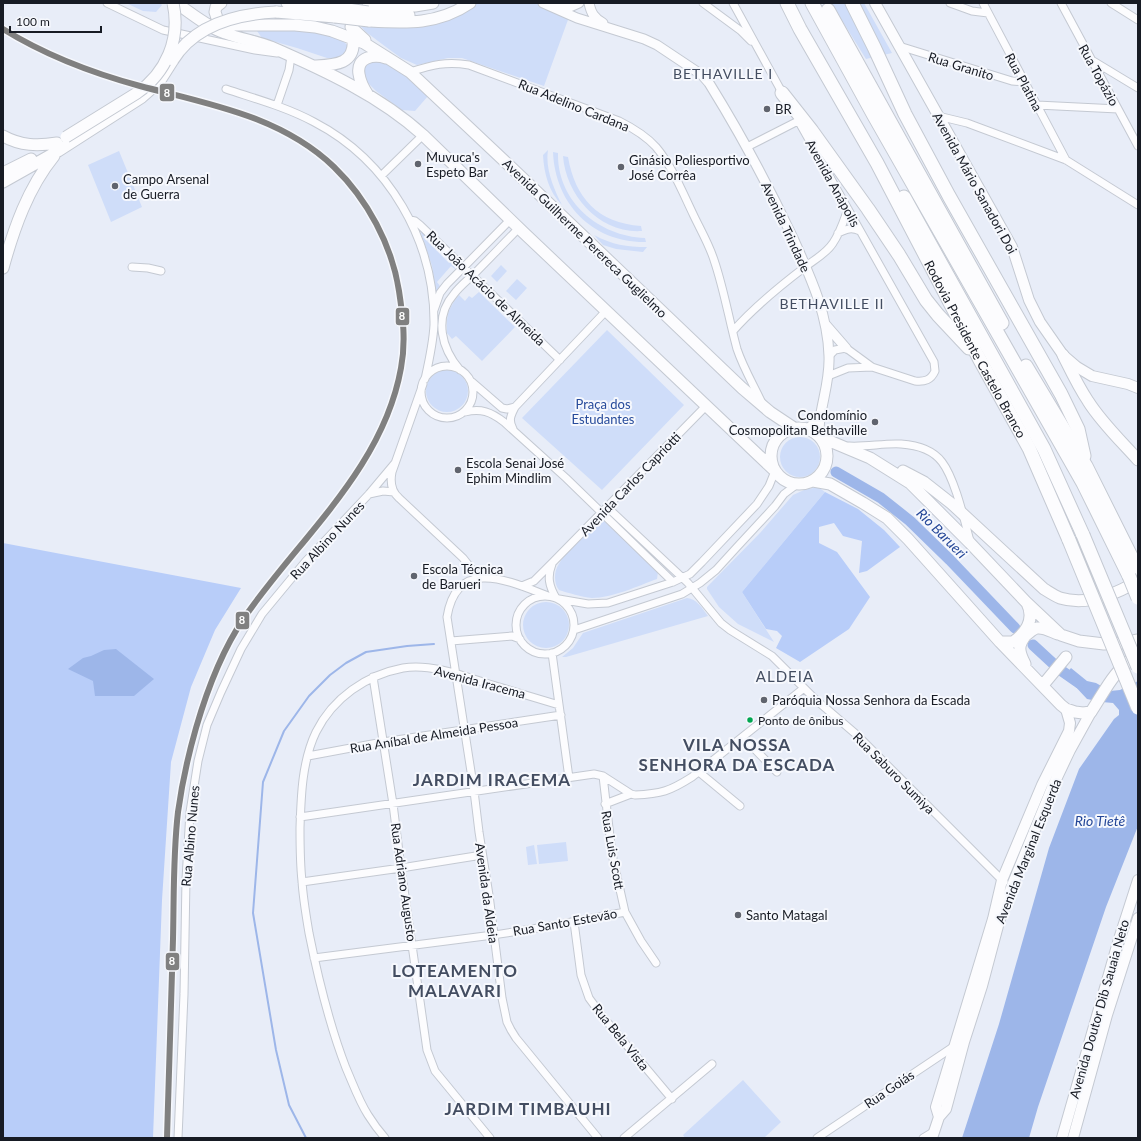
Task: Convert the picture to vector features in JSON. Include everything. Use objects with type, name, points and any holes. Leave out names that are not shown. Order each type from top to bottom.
[{"type":"highway","points":[[781,3],[829,66]]},
{"type":"highway","name":"Rodovia Presidente Castelo Branco","points":[[787,3],[800,29],[877,163],[980,360],[1029,448],[1069,540],[1138,708]]},
{"type":"highway","name":"Rodovia Presidente Castelo Branco","points":[[792,3],[927,236],[1044,449],[1083,535],[1138,668]]},
{"type":"highway","name":"Rodovia Presidente Castelo Branco","points":[[812,3],[858,89],[1083,483],[1138,570]]},
{"type":"highway","points":[[852,3],[905,114],[949,196],[1061,394],[1078,429],[1086,466]]},
{"type":"highway","name":"Rodovia Presidente Castelo Branco","points":[[826,6],[858,89]]},
{"type":"highway","name":"Rodovia Presidente Castelo Branco","points":[[826,6],[1023,361],[1086,466],[1109,523]]},
{"type":"highway","points":[[782,93],[812,131],[868,208],[926,300],[980,360],[1009,385]]},
{"type":"highway","points":[[1109,523],[1138,598]]},
{"type":"main road","points":[[176,3],[224,33],[260,43],[289,55],[337,78],[394,112],[423,135],[510,220],[774,470],[779,477],[796,485],[813,481],[830,484],[887,518],[908,539],[1000,642],[1029,672],[1046,681],[1066,709],[1083,713],[1092,710]]},
{"type":"main road","points":[[173,60],[178,45],[180,28],[180,17],[176,3]]},
{"type":"main road","points":[[3,182],[148,86],[160,72],[167,59],[176,28],[176,3]]},
{"type":"main road","points":[[220,3],[216,7],[215,12],[221,23],[236,25],[295,25],[315,27],[353,38],[375,49]]},
{"type":"main road","points":[[287,3],[334,12]]},
{"type":"main road","points":[[369,12],[433,3]]},
{"type":"main road","points":[[3,173],[62,144],[151,90],[165,74],[183,45],[218,23],[237,16],[252,13],[276,12],[369,12],[418,15],[443,10],[462,3]]},
{"type":"main road","points":[[369,12],[407,22],[429,20],[451,14],[470,3]]},
{"type":"main road","name":"Avenida Mário Sanadori Doi","points":[[875,3],[1012,247],[1029,300],[1040,322],[1063,355],[1076,367],[1092,376],[1128,384],[1138,388]]},
{"type":"main road","points":[[351,27],[375,49]]},
{"type":"main road","points":[[311,66],[337,64],[346,60],[352,52],[353,38]]},
{"type":"main road","name":"Avenida Guilherme Perereca Guglielmo","points":[[375,49],[410,72],[742,388],[764,407],[794,428]]},
{"type":"main road","points":[[368,96],[359,77],[358,70],[361,64],[366,58],[372,56],[379,56],[392,61]]},
{"type":"main road","points":[[3,136],[19,144],[42,146],[62,144]]},
{"type":"main road","points":[[3,268],[15,228],[27,199],[42,172],[62,144]]},
{"type":"main road","points":[[1063,355],[1075,380],[1089,403],[1138,460]]},
{"type":"main road","points":[[774,470],[770,457],[773,445],[781,434],[794,428],[807,429],[820,437],[883,460],[924,482],[962,514],[1044,589],[1059,598],[1073,601],[1102,597],[1138,580]]},
{"type":"main road","points":[[813,481],[823,471],[827,458],[824,445],[820,437]]},
{"type":"main road","points":[[848,448],[881,464],[910,483],[1026,602],[1061,635]]},
{"type":"main road","points":[[1000,642],[1013,642],[1029,625],[1031,618],[1030,609],[1026,602]]},
{"type":"main road","points":[[1029,672],[1020,650],[1021,641],[1030,632],[1037,628],[1048,630],[1076,640],[1093,643],[1118,643],[1138,640]]},
{"type":"main road","name":"Avenida Marginal Esquerda","points":[[932,1135],[939,1117],[946,1109],[999,922],[1011,888],[1052,788],[1070,750],[1092,710],[1114,675],[1125,663],[1138,654]]},
{"type":"main road","points":[[1046,681],[1066,657]]},
{"type":"main road","name":"Avenida Marginal Esquerda","points":[[939,1117],[936,1106],[992,919],[1002,880],[1042,785],[1069,731],[1070,723],[1066,709]]},
{"type":"main road","name":"Avenida Doutor Dib Sauaia Neto","points":[[1062,1138],[1119,940],[1138,880]]},
{"type":"main road","name":"Avenida Doutor Dib Sauaia Neto","points":[[1073,1138],[1107,1015],[1138,918]]},
{"type":"street","points":[[108,3],[163,30],[255,50],[289,55],[289,70],[277,105]]},
{"type":"street","points":[[346,3],[353,38]]},
{"type":"street","points":[[543,3],[577,18],[613,29]]},
{"type":"street","points":[[554,7],[570,7],[579,3]]},
{"type":"street","points":[[589,3],[590,11],[593,16],[613,29]]},
{"type":"street","points":[[703,3],[741,31],[756,46]]},
{"type":"street","name":"Avenida Anápolis","points":[[733,3],[782,93],[934,362],[935,371],[933,376],[930,378],[915,381],[872,367]]},
{"type":"street","points":[[950,3],[972,11],[988,13]]},
{"type":"street","name":"Rua Platina","points":[[983,3],[1066,160]]},
{"type":"street","name":"Rua Topázio","points":[[1061,3],[1138,146]]},
{"type":"street","points":[[1111,3],[1138,20]]},
{"type":"street","name":"Avenida Trindade","points":[[613,29],[657,45],[702,75],[713,88],[770,189],[806,266],[826,325],[829,356],[828,376],[819,420],[820,437]]},
{"type":"street","name":"Rua Granito","points":[[899,46],[1012,81],[1025,82]]},
{"type":"street","points":[[1090,59],[1138,88]]},
{"type":"street","name":"Rua Adelino Cardana","points":[[410,72],[432,65],[446,63],[469,65],[619,121],[632,127],[645,137],[664,158],[714,259],[742,362],[764,407]]},
{"type":"street","points":[[226,89],[277,105],[314,122],[339,137],[361,154],[381,176],[401,204],[410,220],[427,265],[430,280],[433,315],[432,341],[421,391],[425,406],[429,411],[438,417],[447,418],[456,417],[465,412],[480,410],[489,412],[499,418],[673,582]]},
{"type":"street","points":[[1037,105],[1118,109]]},
{"type":"street","points":[[938,116],[966,123],[1066,160],[1138,205]]},
{"type":"street","points":[[747,147],[798,121]]},
{"type":"street","points":[[381,176],[423,135]]},
{"type":"street","points":[[733,331],[747,316],[806,266],[828,250],[834,243],[848,209]]},
{"type":"street","name":"Rua João Acácio de Almeida","points":[[410,220],[420,225],[560,360]]},
{"type":"street","points":[[433,315],[440,293],[510,220]]},
{"type":"street","points":[[515,407],[507,409],[502,408],[460,370],[445,346],[442,332],[442,320],[451,297],[519,228]]},
{"type":"street","points":[[838,233],[850,228],[860,231]]},
{"type":"street","points":[[132,267],[162,271]]},
{"type":"street","points":[[514,431],[510,421],[511,413],[515,407],[606,311]]},
{"type":"street","points":[[728,311],[737,317],[747,316]]},
{"type":"street","points":[[826,325],[846,348],[872,367]]},
{"type":"street","points":[[829,356],[835,350],[846,348]]},
{"type":"street","points":[[460,370],[451,367],[441,367],[431,372],[424,382],[395,463],[391,482],[394,492],[463,558],[477,578],[493,578],[522,586],[548,596],[588,604],[603,604],[673,582],[694,570],[756,504],[766,492],[774,470]]},
{"type":"street","points":[[828,376],[848,368],[872,367]]},
{"type":"street","points":[[465,412],[471,404],[473,396],[473,389],[470,380]]},
{"type":"street","name":"Avenida Carlos Capriotti","points":[[522,586],[534,581],[706,406]]},
{"type":"street","points":[[411,419],[419,411],[429,411]]},
{"type":"street","points":[[807,429],[819,420]]},
{"type":"street","points":[[848,448],[905,444],[920,448],[933,454],[942,462],[949,475],[970,543]]},
{"type":"street","name":"Rua Albino Nunes","points":[[178,1138],[189,827],[198,761],[207,725],[241,649],[262,614],[305,562],[369,494],[395,463]]},
{"type":"street","points":[[574,630],[682,594],[693,588],[716,570],[775,506],[784,494],[796,485]]},
{"type":"street","name":"Rua Albino Nunes","points":[[369,494],[384,491],[394,492]]},
{"type":"street","name":"Rua Saburo Sumiya","points":[[607,507],[693,588],[721,623],[772,656],[804,688],[874,751],[1011,888]]},
{"type":"street","points":[[548,596],[534,598],[522,607],[517,621],[517,630],[520,639],[526,647],[533,652],[544,654],[559,651],[567,645],[574,630],[572,613],[566,604],[557,598],[550,586],[549,578],[553,562]]},
{"type":"street","name":"Avenida da Aldeia","points":[[477,578],[462,586],[452,598],[447,617],[474,791],[502,998],[507,1022],[511,1030],[598,1138]]},
{"type":"street","points":[[451,641],[512,636],[520,639]]},
{"type":"street","points":[[552,653],[569,778]]},
{"type":"street","name":"Avenida Iracema","points":[[385,1138],[368,1115],[347,1069],[330,1020],[314,958],[302,882],[300,817],[308,756],[316,733],[332,708],[342,697],[363,681],[404,668],[425,668],[456,674],[559,705]]},
{"type":"street","name":"Rua Adriano Augusto","points":[[373,677],[393,804],[424,1034],[430,1060],[441,1079],[490,1138]]},
{"type":"street","points":[[606,804],[631,794],[651,794],[669,790],[678,786],[699,772],[804,688]]},
{"type":"street","name":"Rua Aníbal de Almeida Pessoa","points":[[308,756],[383,742],[560,715]]},
{"type":"street","points":[[743,737],[778,772]]},
{"type":"street","points":[[699,772],[740,806]]},
{"type":"street","points":[[300,817],[594,774],[603,776],[631,794]]},
{"type":"street","name":"Rua Luis Scott","points":[[603,776],[612,854],[625,912],[641,941],[656,963]]},
{"type":"street","points":[[302,882],[482,855]]},
{"type":"street","name":"Rua Santo Estevão","points":[[314,958],[412,944],[493,935],[625,912]]},
{"type":"street","name":"Rua Bela Vista","points":[[574,922],[581,974],[589,998],[602,1017],[672,1099]]},
{"type":"street","name":"Rua Goiás","points":[[817,1138],[954,1046],[964,1042]]},
{"type":"street","points":[[624,1138],[712,1064]]},
{"type":"street","points":[[923,1138],[932,1135]]},
{"type":"green space","points":[[126,3],[160,3],[162,5],[156,12],[143,11]]},
{"type":"green space","points":[[477,3],[537,3],[569,17],[544,86],[462,58],[448,58],[417,65],[401,58],[366,32],[357,22],[401,24],[464,9]]},
{"type":"green space","points":[[831,3],[864,3],[892,53],[866,59]]},
{"type":"green space","points":[[296,30],[326,34],[340,40],[349,48],[344,55],[337,58],[327,58],[262,38],[257,31]]},
{"type":"green space","points":[[368,61],[383,62],[405,75],[428,96],[415,111],[402,110],[376,91],[365,80],[362,69]]},
{"type":"green space","points":[[548,150],[547,157],[549,172],[553,186],[562,205],[557,200],[546,176],[543,155]]},
{"type":"green space","name":"Campo Arsenal de Guerra","points":[[119,151],[142,207],[111,222],[88,165]]},
{"type":"green space","points":[[553,152],[558,153],[560,170],[565,186],[573,200],[584,213],[611,231],[628,236],[645,238],[646,242],[627,241],[609,236],[594,228],[580,217],[569,204],[561,188],[555,171]]},
{"type":"green space","points":[[563,156],[568,157],[571,172],[576,185],[591,206],[612,220],[641,226],[642,231],[627,230],[612,226],[599,219],[588,210],[578,198],[571,185]]},
{"type":"green space","points":[[419,227],[426,234],[423,237],[449,263],[454,260],[457,265],[455,269],[451,266],[437,282],[440,286],[436,293],[432,266]]},
{"type":"green space","points":[[594,235],[620,245],[647,247],[643,252],[616,249],[603,245]]},
{"type":"green space","points":[[501,265],[507,271],[497,282],[491,276]]},
{"type":"green space","points":[[517,279],[527,288],[516,300],[506,291]]},
{"type":"green space","points":[[479,292],[515,327],[482,361],[456,336],[452,339],[447,333],[448,312],[459,295],[465,301],[469,296],[472,298]]},
{"type":"green space","name":"Praça dos Estudantes","points":[[607,330],[684,405],[602,490],[522,418]]},
{"type":"green space","points":[[443,370],[451,370],[459,373],[465,379],[468,391],[465,403],[459,409],[451,412],[443,412],[435,409],[429,403],[426,395],[426,387],[429,379],[435,373]]},
{"type":"green space","points":[[796,437],[804,437],[811,440],[817,446],[820,457],[817,468],[811,474],[804,477],[796,477],[789,474],[783,468],[780,461],[780,453],[783,446],[789,440]]},
{"type":"green space","points":[[818,487],[825,492],[742,592],[774,642],[738,624],[719,607],[707,587],[760,533],[793,495],[804,490]]},
{"type":"green space","points":[[599,521],[604,521],[658,572],[657,579],[608,596],[592,598],[559,590],[555,578],[556,570],[559,564],[575,544]]},
{"type":"green space","points":[[687,598],[694,600],[708,616],[562,657],[573,648],[583,633]]},
{"type":"green space","points":[[546,602],[559,606],[565,612],[569,625],[565,638],[559,644],[546,648],[533,644],[527,638],[523,625],[527,612],[533,606]]},
{"type":"green space","points":[[566,842],[568,861],[539,864],[537,845]]},
{"type":"green space","points":[[534,845],[537,864],[528,865],[526,847]]},
{"type":"green space","points":[[743,1080],[781,1122],[764,1138],[685,1138],[683,1135]]},
{"type":"shaded area","points":[[825,492],[858,509],[884,530],[900,547],[867,571],[859,573],[862,541],[843,536],[834,523],[819,527],[819,543],[837,552],[870,597],[849,629],[800,662],[776,648],[782,636],[777,631],[766,629],[742,592]]},
{"type":"shaded area","points":[[3,543],[241,588],[215,630],[191,687],[171,762],[162,900],[153,1138],[3,1138]]},
{"type":"water","points":[[116,649],[154,679],[134,696],[95,696],[93,681],[68,669],[83,658],[104,650]]},
{"type":"water","name":"Rio Tietê","points":[[1071,668],[1087,681],[1096,683],[1110,691],[1120,690],[1138,681],[1138,826],[1106,907],[1038,1107],[1029,1138],[962,1138],[999,1024],[1049,848],[1079,769],[1114,719],[1119,715],[1119,710],[1113,703],[1087,699],[1073,684],[1063,678]]},
{"type":"waterway","name":"Rio Barueri","points":[[836,472],[881,498],[910,521],[950,560],[1015,628]]},
{"type":"waterway","points":[[306,1138],[289,1105],[276,1050],[253,913],[263,782],[284,731],[309,696],[330,675],[346,663],[366,652],[434,644]]},
{"type":"waterway","name":"Rio Barueri","points":[[1033,645],[1059,669],[1079,683]]},
{"type":"transit line","name":"8","points":[[3,29],[35,47],[87,69],[122,81],[243,114],[291,135],[334,167],[357,193],[384,240],[391,257],[399,291],[403,320],[403,358],[391,404],[377,438],[358,470],[336,501],[266,588],[244,618],[228,644],[205,700],[196,728],[181,791],[175,844],[167,1138]]},
{"type":"place","name":"BR","points":[[767,109]]},
{"type":"place","name":"Muvuca's Espeto Bar","points":[[418,164]]},
{"type":"place","name":"Ginásio Poliesportivo José Corrêa","points":[[621,167]]},
{"type":"place","name":"Campo Arsenal de Guerra","points":[[115,186]]},
{"type":"place","name":"Condomínio Cosmopolitan Bethaville","points":[[875,422]]},
{"type":"place","name":"Escola Senai José Ephim Mindlim","points":[[458,470]]},
{"type":"place","name":"Escola Técnica de Barueri","points":[[414,576]]},
{"type":"place","name":"Paróquia Nossa Senhora da Escada","points":[[764,700]]},
{"type":"place","name":"Ponto de ônibus","points":[[750,720]]},
{"type":"place","name":"Santo Matagal","points":[[738,915]]},
{"type":"district","name":"BETHAVILLE I","points":[[723,73]]},
{"type":"district","name":"BETHAVILLE II","points":[[832,303]]},
{"type":"district","name":"ALDEIA","points":[[785,676]]},
{"type":"district","name":"VILA NOSSA SENHORA DA ESCADA","points":[[737,754]]},
{"type":"district","name":"JARDIM IRACEMA","points":[[492,779]]},
{"type":"district","name":"LOTEAMENTO MALAVARI","points":[[455,980]]},
{"type":"district","name":"JARDIM TIMBAUHI","points":[[528,1108]]}]
